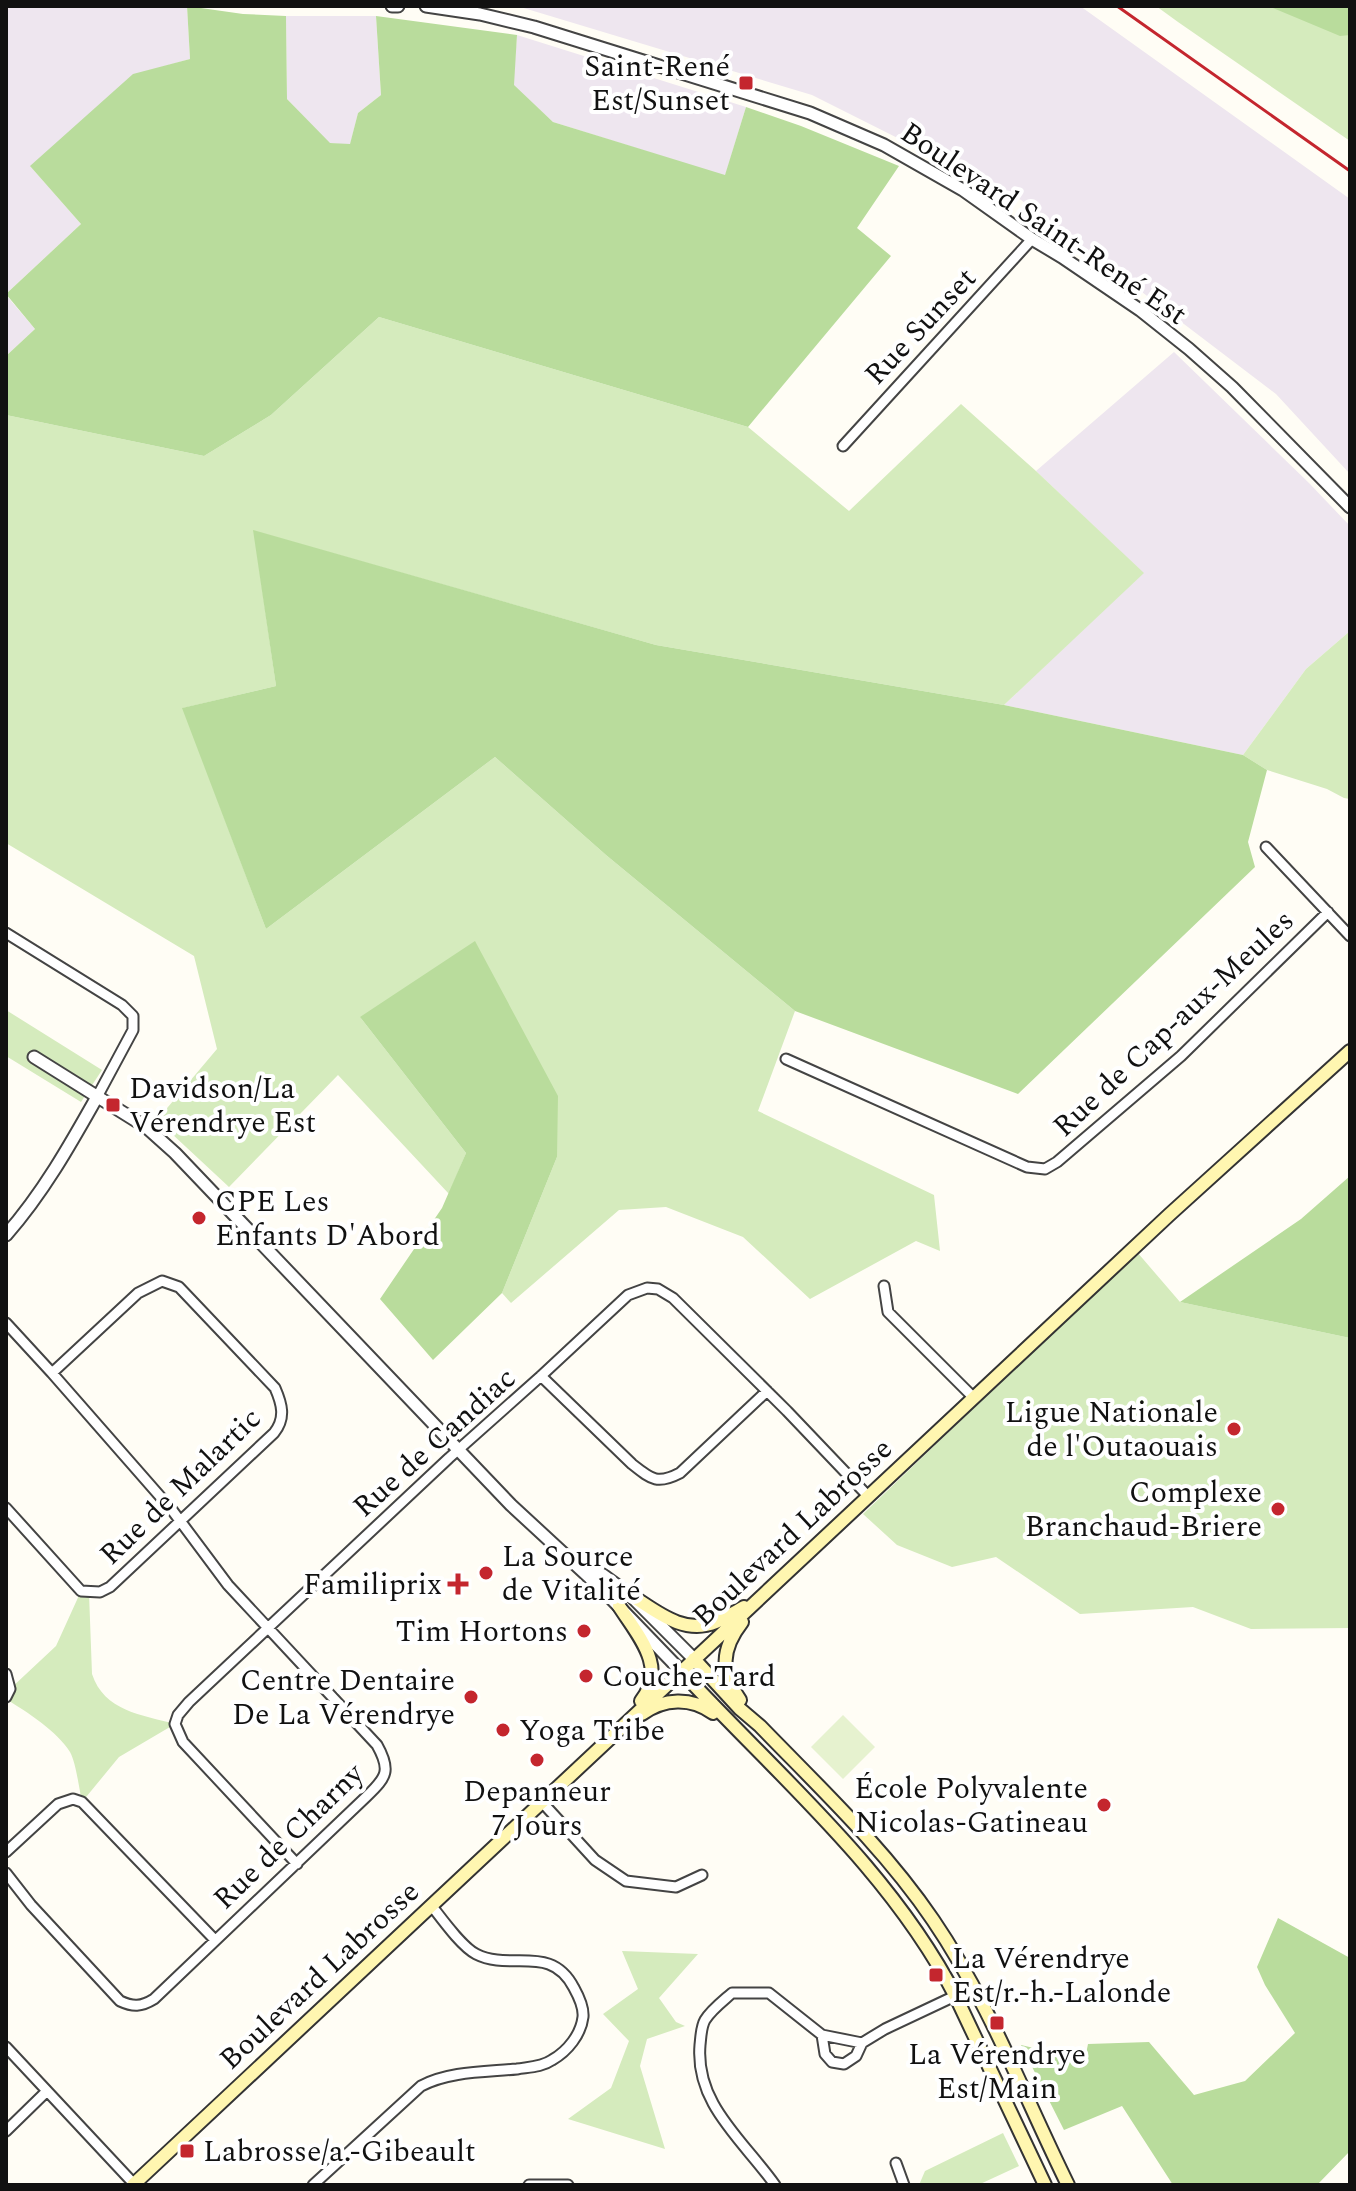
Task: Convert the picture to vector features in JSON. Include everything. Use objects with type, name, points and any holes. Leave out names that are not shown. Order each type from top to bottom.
[{"type":"main road","name":"Boulevard Labrosse","points":[[134,2185],[1169,1215],[1350,1051]]},
{"type":"main road","points":[[629,1594],[674,1621],[695,1627],[716,1622],[761,1598]]},
{"type":"main road","points":[[760,1726],[733,1691],[725,1662],[733,1634],[761,1598]]},
{"type":"main road","points":[[616,1732],[646,1695],[653,1676],[651,1659],[619,1606]]},
{"type":"main road","points":[[694,1659],[842,1811],[895,1870],[934,1922],[974,1987],[1068,2185]]},
{"type":"main road","points":[[681,1671],[885,1887],[926,1945],[956,1997],[1045,2185]]},
{"type":"main road","points":[[616,1732],[649,1709],[681,1701],[693,1701],[703,1706],[738,1732]]},
{"type":"street","name":"Boulevard Saint-René Est","points":[[426,6],[524,24],[810,113],[864,135],[914,161],[963,190],[1140,310],[1232,387],[1350,507]]},
{"type":"street","name":"Rue Sunset","points":[[843,446],[1032,239]]},
{"type":"street","points":[[1266,847],[1350,936]]},
{"type":"street","name":"Rue de Cap-aux-Meules","points":[[786,1059],[1027,1167],[1045,1169],[1181,1056],[1328,912]]},
{"type":"street","points":[[6,933],[122,1005],[133,1016],[133,1030],[53,1173],[6,1235]]},
{"type":"street","points":[[34,1057],[146,1127],[175,1153],[511,1505],[619,1606],[681,1671]]},
{"type":"street","name":"Rue de Malartic","points":[[6,1508],[81,1591],[100,1592],[110,1587],[181,1522],[280,1426],[282,1420],[281,1402],[275,1388],[179,1287],[162,1281],[138,1293],[52,1373]]},
{"type":"street","points":[[884,1286],[888,1312],[974,1398]]},
{"type":"street","name":"Rue de Candiac","points":[[297,1864],[183,1742],[175,1724],[178,1715],[458,1450],[628,1295],[647,1288],[658,1289],[673,1298],[868,1496]]},
{"type":"street","name":"Rue de Charny","points":[[6,1323],[181,1522],[228,1585],[377,1745],[386,1765],[380,1784],[145,2005],[129,2005],[120,2001],[31,1905],[6,1873]]},
{"type":"street","points":[[541,1376],[632,1464],[657,1481],[680,1473],[767,1391]]},
{"type":"street","points":[[568,1558],[603,1575],[629,1594],[694,1659]]},
{"type":"street","points":[[6,1674],[10,1689],[6,1697]]},
{"type":"street","points":[[6,1852],[58,1804],[73,1799],[82,1802],[215,1940]]},
{"type":"street","points":[[541,1801],[595,1860],[626,1881],[676,1887],[702,1875]]},
{"type":"street","points":[[313,2185],[421,2086],[443,2077],[537,2067],[553,2060],[581,2030],[583,2011],[579,1997],[558,1966],[487,1958],[473,1953],[431,1905]]},
{"type":"street","points":[[822,2035],[825,2054],[832,2062],[844,2064],[856,2056],[862,2043],[885,2029],[974,1987]]},
{"type":"street","points":[[775,2185],[716,2111],[701,2075],[700,2048],[706,2018],[732,1993],[769,1993],[822,2035],[862,2043]]},
{"type":"street","points":[[6,2047],[134,2185]]},
{"type":"street","points":[[6,2131],[47,2091]]},
{"type":"street","points":[[896,2163],[904,2185]]},
{"type":"street","points":[[529,2185],[568,2185]]},
{"type":"shaded area","points":[[6,6],[187,6],[190,59],[133,75],[31,167],[81,224],[6,294]]},
{"type":"shaded area","points":[[517,6],[1080,6],[1350,199],[1350,474],[1276,394],[1021,200],[812,95]]},
{"type":"shaded area","points":[[286,16],[376,16],[381,95],[358,113],[350,145],[329,143],[287,99]]},
{"type":"shaded area","points":[[517,35],[746,107],[725,176],[553,122],[513,85]]},
{"type":"shaded area","points":[[6,295],[35,329],[6,356]]},
{"type":"shaded area","points":[[1174,352],[1350,526],[1350,631],[1306,669],[1243,755],[1004,705],[1143,573],[1036,471]]},
{"type":"green space","points":[[187,6],[286,16],[287,99],[330,143],[350,144],[358,113],[381,95],[376,16],[517,35],[514,85],[553,122],[725,175],[746,107],[801,126],[899,166],[857,228],[891,256],[748,427],[379,317],[271,415],[204,456],[6,415],[6,356],[35,329],[6,294],[81,224],[30,166],[133,74],[190,59]]},
{"type":"green space","points":[[1156,6],[1350,6],[1350,141],[1178,22]]},
{"type":"green space","points":[[1268,6],[1350,6],[1350,35],[1340,36]]},
{"type":"green space","points":[[379,317],[748,427],[849,511],[961,404],[1144,573],[1004,705],[656,645],[254,531],[276,686],[183,708],[266,929],[495,757],[606,855],[795,1011],[758,1111],[934,1195],[940,1251],[916,1241],[810,1299],[743,1237],[666,1207],[619,1210],[511,1303],[502,1293],[557,1157],[360,1017],[466,1153],[449,1194],[338,1075],[229,1187],[157,1120],[217,1049],[194,956],[6,843],[6,415],[204,456],[271,415]]},
{"type":"green space","points":[[253,530],[656,645],[1004,705],[1243,755],[1267,770],[1248,842],[1255,867],[1018,1094],[795,1011],[606,855],[495,757],[266,929],[182,708],[276,686]]},
{"type":"green space","points":[[1350,631],[1350,799],[1267,770],[1243,755],[1306,669]]},
{"type":"green space","points":[[475,941],[558,1096],[557,1157],[502,1293],[433,1360],[380,1299],[442,1208],[466,1153],[360,1017]]},
{"type":"green space","points":[[6,1010],[102,1070],[81,1102],[6,1056]]},
{"type":"green space","points":[[1350,1176],[1350,1338],[1180,1302],[1301,1219]]},
{"type":"green space","points":[[1137,1252],[1180,1302],[1350,1338],[1350,1628],[1251,1629],[1193,1607],[1080,1614],[996,1557],[952,1567],[897,1545],[863,1514]]},
{"type":"green space","points":[[81,1591],[89,1593],[92,1674],[105,1696],[126,1710],[175,1724],[119,1757],[82,1802],[70,1752],[41,1722],[6,1699],[10,1689],[56,1646]]},
{"type":"green space","points":[[843,1715],[875,1747],[843,1779],[811,1747]]},
{"type":"green space","points":[[1278,1918],[1350,1958],[1350,2151],[1317,2185],[1173,2185],[1122,2106],[1064,2130],[1021,2045],[1038,2049],[1064,2047],[1077,2058],[1086,2054],[1088,2044],[1149,2042],[1194,2095],[1245,2081],[1295,2033],[1257,1967]]},
{"type":"green space","points":[[622,1951],[698,1954],[659,1998],[676,2022],[685,2026],[647,2039],[640,2066],[665,2149],[568,2119],[611,2088],[629,2041],[603,2014],[638,1989]]},
{"type":"green space","points":[[1003,2133],[1019,2166],[978,2185],[919,2185],[925,2171]]},
{"type":"railway","points":[[1117,6],[1350,171]]},
{"type":"place","name":"Saint-René Est/Sunset","points":[[746,83]]},
{"type":"place","name":"Davidson/La Vérendrye Est","points":[[113,1105]]},
{"type":"place","name":"CPE Les Enfants D'Abord","points":[[199,1218]]},
{"type":"place","name":"Ligue Nationale de l'Outaouais","points":[[1234,1429]]},
{"type":"place","name":"Complexe Branchaud-Briere","points":[[1278,1509]]},
{"type":"place","name":"La Source de Vitalité","points":[[486,1573]]},
{"type":"place","name":"Familiprix","points":[[458,1584]]},
{"type":"place","name":"Tim Hortons","points":[[584,1631]]},
{"type":"place","name":"Couche-Tard","points":[[586,1676]]},
{"type":"place","name":"Centre Dentaire De La Vérendrye","points":[[471,1697]]},
{"type":"place","name":"Yoga Tribe","points":[[503,1730]]},
{"type":"place","name":"Depanneur 7 Jours","points":[[537,1760]]},
{"type":"place","name":"École Polyvalente Nicolas-Gatineau","points":[[1104,1805]]},
{"type":"place","name":"La Vérendrye Est/r.-h.-Lalonde","points":[[936,1975]]},
{"type":"place","name":"La Vérendrye Est/Main","points":[[997,2023]]},
{"type":"place","name":"Labrosse/a.-Gibeault","points":[[187,2151]]}]
